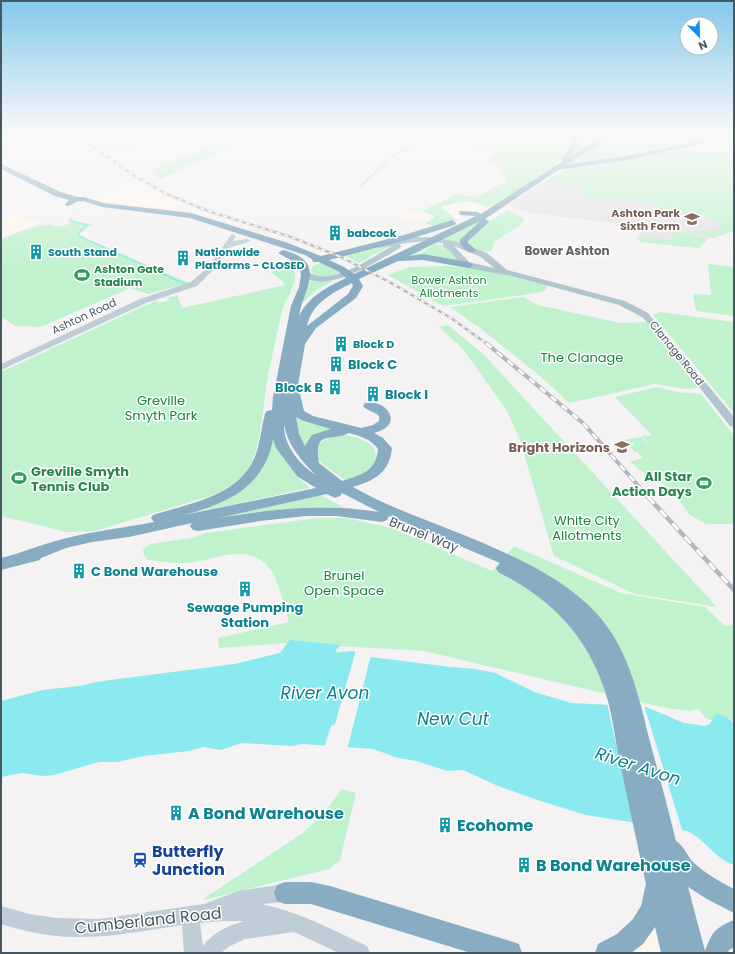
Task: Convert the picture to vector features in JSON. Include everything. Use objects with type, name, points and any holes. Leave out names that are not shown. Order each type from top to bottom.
[{"type":"highway","points":[[31,180],[58,194],[60,199],[158,214],[191,216],[227,226],[308,253],[341,269],[355,280],[358,286],[352,296],[312,326],[299,346]]},
{"type":"highway","name":"Brunel Way","points":[[539,180],[490,212],[451,226],[421,242],[342,279],[320,291],[305,304],[293,323],[279,397],[277,432],[283,448],[343,498],[382,517],[488,561],[527,580],[563,606],[578,622],[598,652],[614,691],[673,953]]},
{"type":"highway","points":[[158,214],[228,231],[299,256],[312,259],[341,254],[451,226],[490,207],[507,201]]},
{"type":"highway","points":[[471,250],[464,244],[464,240],[507,201]]},
{"type":"highway","points":[[463,213],[477,214]]},
{"type":"highway","points":[[158,214],[233,236],[293,256],[300,261],[306,272]]},
{"type":"highway","points":[[227,226],[245,224]]},
{"type":"highway","points":[[293,256],[300,269],[299,294]]},
{"type":"highway","points":[[377,263],[403,258],[419,257],[466,264]]},
{"type":"highway","points":[[293,323],[296,302],[304,286],[308,265],[312,259]]},
{"type":"highway","name":"Brunel Way","points":[[342,279],[315,302],[306,312],[301,328],[289,403],[290,425],[293,437],[307,468],[374,504],[528,570],[542,578],[576,603],[593,622],[613,651],[627,687],[693,953]]},
{"type":"highway","points":[[1,564],[98,539],[313,493],[353,483],[373,472],[384,460],[385,454],[382,444],[373,436],[362,432],[307,419],[300,414],[296,407],[292,386]]},
{"type":"highway","points":[[98,539],[202,504],[230,492],[247,480],[258,466],[264,449],[270,414],[279,397]]},
{"type":"highway","points":[[362,432],[378,428],[385,422],[385,416],[382,412],[369,406]]},
{"type":"highway","points":[[307,468],[310,446],[317,439],[330,433],[343,431],[355,433],[382,444]]},
{"type":"highway","points":[[127,533],[155,532],[288,513],[320,511],[351,512],[382,517]]},
{"type":"highway","points":[[664,838],[675,858],[694,879],[706,888],[734,901]]},
{"type":"highway","points":[[607,953],[631,939],[643,926],[653,906],[656,892],[656,878]]},
{"type":"highway","points":[[285,893],[311,893],[510,953]]},
{"type":"highway","points":[[716,953],[720,942],[734,932]]},
{"type":"main road","name":"Clanage Road","points":[[437,240],[480,254],[486,257],[498,268],[513,274]]},
{"type":"main road","points":[[352,251],[437,240],[452,247],[466,264],[484,265],[490,261]]},
{"type":"main road","points":[[466,264],[466,255],[480,254]]},
{"type":"main road","name":"Clanage Road","points":[[466,264],[513,274],[622,303],[645,315],[734,424]]},
{"type":"main road","points":[[306,272],[313,278],[342,279]]},
{"type":"street","points":[[227,246],[233,236]]},
{"type":"street","points":[[227,246],[234,243],[248,241]]},
{"type":"street","name":"Ashton Road","points":[[2,365],[143,301],[191,286],[200,279],[227,246]]},
{"type":"street","points":[[194,953],[190,914],[241,898],[285,893]]},
{"type":"street","name":"Cumberland Road","points":[[1,914],[20,921],[44,927],[87,929],[114,927],[190,914],[259,912],[298,925],[360,953]]},
{"type":"street","points":[[209,953],[217,944],[240,932],[276,924],[298,925]]},
{"type":"shaded area","points":[[548,180],[734,180],[734,231],[714,238],[704,238],[707,239],[699,248],[640,242],[637,237],[644,227],[531,213],[508,206]]},
{"type":"shaded area","points":[[134,182],[184,205],[172,209],[128,205],[96,200],[96,197]]},
{"type":"shaded area","points":[[451,194],[488,205],[457,220],[439,215],[425,223],[399,218],[410,210],[422,211]]},
{"type":"shaded area","points":[[1,213],[43,222],[1,238]]},
{"type":"shaded area","points":[[647,886],[662,953],[593,953],[602,949],[643,911]]},
{"type":"green space","points":[[506,180],[537,180],[509,198],[498,203],[484,206],[472,202],[463,202],[441,207],[457,220],[434,226],[425,223],[435,217],[422,211],[454,195],[453,193],[476,197],[507,181]]},
{"type":"green space","points":[[548,180],[734,180],[734,231],[713,238],[689,230],[714,231],[716,228],[720,229],[721,225],[714,223],[715,219],[665,213],[660,210],[665,209],[660,206],[638,201],[612,201],[594,198],[582,194],[581,187],[583,186],[557,185],[545,181]]},
{"type":"green space","points":[[507,210],[523,218],[523,222],[518,227],[495,241],[492,250],[485,252],[479,251],[468,244],[467,241],[485,224]]},
{"type":"green space","name":"Ashton Gate Stadium","points":[[75,213],[71,219],[74,220],[74,222],[93,224],[79,234],[80,236],[113,250],[118,248],[115,251],[189,283],[148,294],[130,288],[41,327],[16,326],[1,317],[1,239],[37,226],[51,225],[56,227],[70,224],[68,221]]},
{"type":"green space","points":[[486,217],[462,238],[461,244],[442,239],[455,234],[454,233]]},
{"type":"green space","points":[[675,231],[707,239],[699,248],[640,242],[637,237],[672,240]]},
{"type":"green space","points":[[435,243],[448,249],[457,261],[412,256],[409,254],[427,247],[417,254],[419,255]]},
{"type":"green space","points":[[392,245],[359,263],[344,255]]},
{"type":"green space","points":[[322,262],[342,272],[328,276],[317,276],[313,274],[311,270],[313,266]]},
{"type":"green space","points":[[708,264],[734,267],[734,316],[696,311],[693,294],[711,295]]},
{"type":"green space","name":"Bower Ashton Allotments","points":[[448,266],[517,277],[531,280],[548,287],[543,291],[536,293],[443,306],[388,275],[410,267]]},
{"type":"green space","name":"Greville Smyth Park","points":[[293,267],[295,280],[281,315],[268,375],[258,444],[251,465],[244,475],[227,487],[210,496],[95,531],[66,532],[1,516],[1,372],[156,301],[159,303],[170,300],[167,298],[177,295],[182,308],[285,285],[271,272]]},
{"type":"green space","points":[[309,278],[333,281],[318,289],[299,306],[307,285]]},
{"type":"green space","name":"The Clanage","points":[[523,297],[538,305],[620,323],[647,322],[698,388],[686,389],[655,384],[569,403],[546,381],[484,331],[450,307]]},
{"type":"green space","points":[[660,312],[734,322],[734,413],[653,315]]},
{"type":"green space","name":"White City Allotments","points":[[448,325],[484,355],[717,607],[635,594],[554,556],[520,440],[506,409],[462,348],[439,327]]},
{"type":"green space","points":[[657,387],[677,392],[701,394],[734,436],[734,524],[706,524],[690,515],[669,487],[649,477],[630,462],[643,458],[637,452],[654,449],[635,452],[623,440],[641,437],[650,446],[642,436],[652,435],[615,397]]},
{"type":"green space","points":[[294,413],[339,430],[302,448]]},
{"type":"green space","points":[[344,435],[364,440],[374,448],[376,453],[375,460],[369,469],[346,481],[320,462],[315,455],[316,445],[328,438]]},
{"type":"green space","points":[[271,437],[273,437],[280,451],[298,477],[309,488],[190,514],[191,512],[224,498],[246,486],[255,478],[262,469],[267,458]]},
{"type":"green space","points":[[321,495],[344,508],[325,507],[287,509],[193,522]]},
{"type":"green space","name":"Brunel Open Space","points":[[317,518],[347,518],[394,529],[492,571],[514,546],[621,593],[705,607],[725,626],[734,624],[734,722],[729,719],[729,723],[721,732],[307,653],[1,701],[43,690],[235,664],[280,653],[287,643],[219,648],[218,638],[289,622],[279,587],[271,570],[263,561],[254,556],[244,554],[225,555],[183,563],[148,560],[145,557],[143,549],[150,544],[191,538],[205,533]],"holes":[[[339,646],[424,651],[666,708],[689,711],[699,709],[706,718],[712,720],[710,724],[705,726],[684,723],[646,707],[571,703],[534,692],[495,673],[475,669],[370,657],[353,651],[335,652]]]},
{"type":"green space","name":"Butterfly Junction","points":[[342,789],[356,793],[340,860],[329,869],[204,900],[206,897],[303,833],[323,814]]},
{"type":"water","name":"New Cut","points":[[290,640],[340,645],[335,651],[337,653],[353,651],[370,657],[475,669],[495,673],[534,692],[571,703],[646,707],[684,723],[705,726],[710,724],[715,715],[728,718],[734,724],[734,865],[721,858],[687,831],[586,815],[498,786],[463,770],[448,771],[416,761],[398,758],[373,749],[302,744],[292,746],[242,743],[221,750],[203,747],[189,751],[144,756],[117,762],[99,762],[54,775],[44,776],[22,773],[1,777],[1,701],[43,690],[235,664],[280,653]]},
{"type":"pier","points":[[356,650],[371,655],[347,750],[324,748],[331,726],[335,724]]},
{"type":"pier","points":[[607,703],[644,705],[683,833],[634,825]]},
{"type":"waterway","points":[[361,186],[368,180]]},
{"type":"waterway","points":[[71,221],[87,225],[78,233],[79,236],[185,284]]},
{"type":"railway","points":[[141,180],[167,194],[208,211],[291,237],[341,257],[393,284],[451,318],[487,344]]},
{"type":"railway","points":[[486,343],[583,423],[649,498]]},
{"type":"railway","points":[[648,497],[734,590]]},
{"type":"place","name":"Ashton Park Sixth Form","points":[[692,219]]},
{"type":"place","name":"babcock","points":[[335,233]]},
{"type":"place","name":"South Stand","points":[[36,252]]},
{"type":"place","name":"Nationwide Platforms - CLOSED","points":[[183,258]]},
{"type":"place","name":"Ashton Gate Stadium","points":[[82,275]]},
{"type":"place","name":"Block D","points":[[341,344]]},
{"type":"place","name":"Block C","points":[[336,364]]},
{"type":"place","name":"Block B","points":[[335,387]]},
{"type":"place","name":"Block I","points":[[373,394]]},
{"type":"place","name":"Bright Horizons","points":[[622,447]]},
{"type":"place","name":"Greville Smyth Tennis Club","points":[[19,478]]},
{"type":"place","name":"All Star Action Days","points":[[704,483]]},
{"type":"place","name":"C Bond Warehouse","points":[[79,571]]},
{"type":"place","name":"Sewage Pumping Station","points":[[245,589]]},
{"type":"place","name":"A Bond Warehouse","points":[[176,813]]},
{"type":"place","name":"Ecohome","points":[[445,825]]},
{"type":"place","name":"Butterfly Junction","points":[[140,860]]},
{"type":"place","name":"B Bond Warehouse","points":[[524,865]]},
{"type":"district","name":"Bower Ashton","points":[[567,251]]},
{"type":"water label","name":"River Avon","points":[[325,693]]},
{"type":"water label","name":"River Avon","points":[[638,766]]}]
